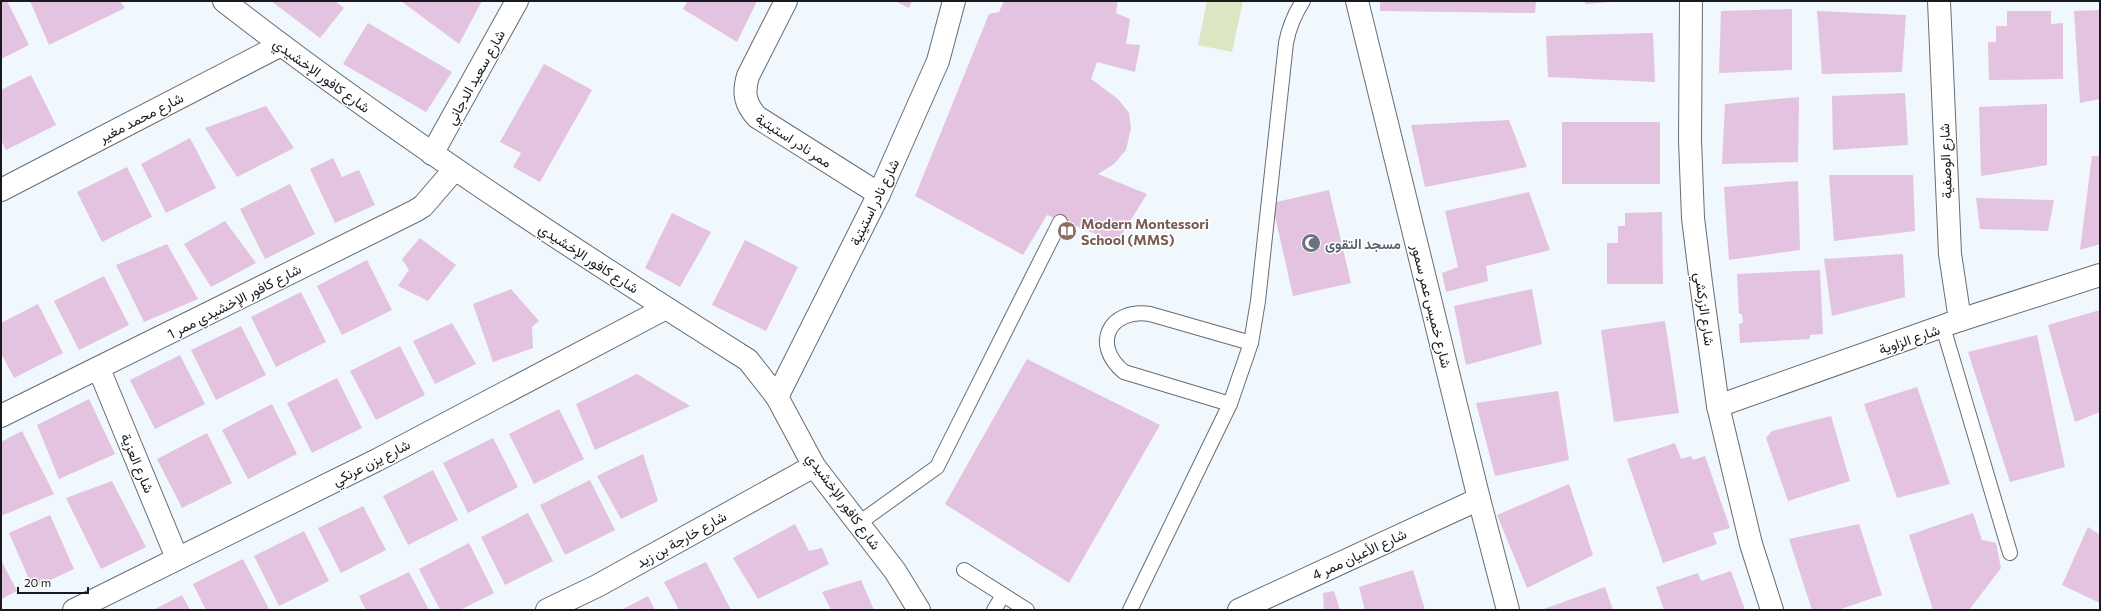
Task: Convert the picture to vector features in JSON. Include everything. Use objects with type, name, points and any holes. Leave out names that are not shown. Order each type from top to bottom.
[{"type":"street","name":"شارع كافور الإخشيدي","points":[[224,1],[281,45],[454,170],[748,360],[777,397],[814,466],[895,571],[919,610]]},
{"type":"street","name":"شارع سعيد الدجاني","points":[[432,154],[518,1]]},
{"type":"street","name":"ممر نادر استيتية","points":[[786,1],[748,76],[745,88],[745,100],[756,117],[879,194]]},
{"type":"street","name":"شارع نادر استيتية","points":[[777,397],[879,194],[938,61],[954,1]]},
{"type":"street","name":"شارع خميس عمر سمور","points":[[1357,1],[1479,499],[1508,610]]},
{"type":"street","name":"شارع الزركشي","points":[[1691,1],[1690,132],[1693,218],[1718,406],[1751,544],[1772,610]]},
{"type":"street","name":"شارع الوصفية","points":[[1939,1],[1950,254],[1951,324]]},
{"type":"street","name":"شارع محمد مغير","points":[[1,190],[281,45]]},
{"type":"street","name":"شارع كافور الإخشيدي ممر 1","points":[[1,416],[99,369],[415,211],[422,206],[454,170]]},
{"type":"street","name":"شارع الزاوية","points":[[1718,406],[1951,324],[2100,275]]},
{"type":"street","name":"شارع يزن عرنكي","points":[[74,610],[377,460],[666,308]]},
{"type":"street","name":"شارع العزية","points":[[99,369],[177,558]]},
{"type":"street","name":"شارع خارجة بن زيد","points":[[547,610],[597,586],[814,466]]},
{"type":"street","name":"شارع الأعيان ممر 4","points":[[1239,610],[1479,499]]},
{"type":"street","name":"شارع كافور الإخشيدي","points":[[895,571],[933,610]]},
{"type":"lane","points":[[1130,610],[1230,404],[1251,343],[1258,301],[1286,44],[1292,21],[1303,1]]},
{"type":"lane","points":[[859,523],[937,467],[1060,222]]},
{"type":"lane","points":[[1230,404],[1124,372],[1114,363],[1108,351],[1108,337],[1113,324],[1124,316],[1137,312],[1150,314],[1251,343]]},
{"type":"lane","points":[[1951,324],[2010,553]]},
{"type":"lane","points":[[964,570],[1027,610]]},
{"type":"lane","points":[[994,610],[1003,595]]},
{"type":"green space","points":[[1207,1],[1243,1],[1232,52],[1198,45]]},
{"type":"building","points":[[1,1],[7,1],[29,45],[1,59]]},
{"type":"building","points":[[30,1],[120,1],[125,8],[49,45]]},
{"type":"building","points":[[271,1],[335,1],[344,8],[320,38]]},
{"type":"building","points":[[401,1],[482,1],[459,44]]},
{"type":"building","points":[[687,1],[757,1],[737,42],[683,9]]},
{"type":"building","points":[[895,1],[912,1],[909,8]]},
{"type":"building","points":[[1004,1],[1118,1],[1116,13],[1130,19],[1126,44],[1140,45],[1135,72],[1097,62],[1091,79],[1118,99],[1129,113],[1131,128],[1126,150],[1114,164],[1098,174],[1147,194],[1117,242],[1047,215],[1023,255],[915,196],[989,14],[999,12]]},
{"type":"building","points":[[1380,1],[1536,1],[1535,13],[1380,11]]},
{"type":"building","points":[[1585,1],[1610,1],[1610,2],[1585,4]]},
{"type":"building","points":[[1792,9],[1792,70],[1719,73],[1721,11]]},
{"type":"building","points":[[2100,10],[2100,99],[2080,103],[2074,11]]},
{"type":"building","points":[[1817,11],[1906,15],[1902,72],[1822,74]]},
{"type":"building","points":[[2007,11],[2051,11],[2051,24],[2063,23],[2063,79],[1989,80],[1988,42],[1996,42],[1996,26],[2007,26]]},
{"type":"building","points":[[368,23],[452,72],[426,112],[343,64]]},
{"type":"building","points":[[1653,33],[1655,82],[1548,77],[1546,36]]},
{"type":"building","points":[[544,64],[592,90],[540,182],[513,167],[521,153],[500,142]]},
{"type":"building","points":[[31,75],[56,125],[6,150],[1,140],[1,90]]},
{"type":"building","points":[[1905,93],[1908,145],[1833,150],[1832,96]]},
{"type":"building","points":[[1799,97],[1798,162],[1722,164],[1725,104]]},
{"type":"building","points":[[2047,104],[2047,165],[1981,176],[1979,107]]},
{"type":"building","points":[[266,106],[294,148],[237,177],[205,128]]},
{"type":"building","points":[[1509,120],[1527,167],[1425,187],[1411,125]]},
{"type":"building","points":[[1562,122],[1660,122],[1660,184],[1562,184]]},
{"type":"building","points":[[190,138],[216,188],[166,213],[141,164]]},
{"type":"building","points":[[2092,156],[2100,156],[2100,244],[2080,250]]},
{"type":"building","points":[[333,158],[342,177],[359,170],[375,205],[335,223],[310,169]]},
{"type":"building","points":[[127,167],[152,217],[102,242],[77,192]]},
{"type":"building","points":[[1829,175],[1913,175],[1915,231],[1834,241]]},
{"type":"building","points":[[1798,181],[1800,250],[1729,260],[1724,187]]},
{"type":"building","points":[[290,184],[315,234],[265,259],[240,209]]},
{"type":"building","name":"مسجد التقوى","points":[[1329,190],[1351,283],[1293,296],[1272,203]]},
{"type":"building","points":[[1529,192],[1550,250],[1486,266],[1488,281],[1446,292],[1442,273],[1458,267],[1445,211]]},
{"type":"building","points":[[1976,198],[2054,200],[2048,231],[1980,229]]},
{"type":"building","points":[[1662,212],[1663,284],[1607,284],[1607,243],[1618,243],[1618,226],[1625,226],[1625,213]]},
{"type":"building","points":[[672,213],[711,232],[680,287],[645,268]]},
{"type":"building","points":[[225,221],[256,263],[211,287],[184,244]]},
{"type":"building","points":[[420,238],[456,265],[428,301],[398,286],[409,270],[402,259]]},
{"type":"building","points":[[745,240],[798,267],[766,331],[712,305]]},
{"type":"building","points":[[167,244],[198,299],[144,322],[116,265]]},
{"type":"building","points":[[1903,254],[1905,297],[1832,316],[1824,259]]},
{"type":"building","points":[[367,260],[392,310],[342,335],[317,286]]},
{"type":"building","points":[[1820,270],[1823,334],[1810,335],[1810,339],[1740,343],[1739,324],[1743,323],[1742,314],[1739,314],[1737,274]]},
{"type":"building","points":[[104,276],[129,325],[79,350],[54,301]]},
{"type":"building","points":[[511,289],[539,321],[532,327],[533,348],[493,362],[473,304]]},
{"type":"building","points":[[1532,289],[1542,344],[1466,365],[1454,306]]},
{"type":"building","points":[[301,292],[326,342],[276,367],[251,317]]},
{"type":"building","points":[[38,304],[63,353],[14,378],[1,353],[1,323]]},
{"type":"building","points":[[2100,310],[2100,412],[2075,422],[2048,325]]},
{"type":"building","points":[[1665,321],[1679,413],[1614,422],[1601,330]]},
{"type":"building","points":[[452,323],[476,364],[435,384],[413,341]]},
{"type":"building","points":[[241,326],[266,375],[216,400],[191,350]]},
{"type":"building","points":[[2037,335],[2065,467],[2010,482],[1968,352]]},
{"type":"building","points":[[400,346],[425,395],[376,420],[350,371]]},
{"type":"building","points":[[180,355],[205,404],[155,429],[130,380]]},
{"type":"building","points":[[1027,359],[1160,425],[1069,583],[945,504]]},
{"type":"building","points":[[637,374],[690,406],[595,450],[576,404]]},
{"type":"building","points":[[337,378],[362,428],[312,453],[287,403]]},
{"type":"building","points":[[1917,387],[1950,484],[1897,498],[1864,404]]},
{"type":"building","points":[[1558,391],[1569,460],[1495,476],[1476,403]]},
{"type":"building","points":[[89,399],[115,454],[59,479],[37,425]]},
{"type":"building","points":[[272,404],[297,454],[248,479],[222,430]]},
{"type":"building","points":[[559,409],[584,459],[534,484],[509,434]]},
{"type":"building","points":[[1831,416],[1850,481],[1788,501],[1766,438],[1772,431]]},
{"type":"building","points":[[22,431],[54,494],[1,516],[1,442]]},
{"type":"building","points":[[207,433],[232,483],[182,508],[157,459]]},
{"type":"building","points":[[493,438],[518,487],[468,513],[443,463]]},
{"type":"building","points":[[1675,443],[1681,459],[1691,456],[1693,460],[1705,456],[1730,528],[1713,533],[1717,544],[1663,563],[1627,459]]},
{"type":"building","points":[[643,454],[658,501],[621,519],[597,476]]},
{"type":"building","points":[[433,470],[458,520],[408,545],[383,496]]},
{"type":"building","points":[[590,480],[615,530],[565,555],[540,505]]},
{"type":"building","points":[[112,481],[146,547],[101,569],[66,498]]},
{"type":"building","points":[[1569,484],[1593,555],[1527,588],[1497,515]]},
{"type":"building","points":[[363,506],[386,550],[341,573],[318,528]]},
{"type":"building","points":[[528,513],[553,561],[505,585],[481,537]]},
{"type":"building","points":[[1973,513],[1982,540],[1996,543],[2001,568],[1969,610],[1933,610],[1909,535]]},
{"type":"building","points":[[50,515],[74,569],[33,588],[9,533]]},
{"type":"building","points":[[795,524],[809,551],[822,548],[829,564],[758,599],[733,558]]},
{"type":"building","points":[[1859,524],[1882,595],[1838,610],[1812,610],[1789,539]]},
{"type":"building","points":[[2088,527],[2100,535],[2100,603],[2062,585]]},
{"type":"building","points":[[304,531],[329,581],[279,606],[254,556]]},
{"type":"building","points":[[469,543],[494,593],[460,610],[440,610],[419,569]]},
{"type":"building","points":[[243,559],[269,609],[206,610],[193,584]]},
{"type":"building","points":[[1,560],[17,591],[1,599]]},
{"type":"building","points":[[706,562],[731,610],[679,610],[664,582]]},
{"type":"building","points":[[1413,570],[1425,610],[1365,610],[1359,587]]},
{"type":"building","points":[[1731,571],[1745,610],[1664,610],[1656,587],[1698,573],[1701,581]]},
{"type":"building","points":[[409,572],[429,610],[366,610],[359,596]]},
{"type":"building","points":[[861,580],[874,610],[831,610],[822,592]]},
{"type":"building","points":[[1605,587],[1613,610],[1541,610]]},
{"type":"building","points":[[1334,591],[1340,610],[1324,610],[1323,593]]},
{"type":"building","points":[[182,595],[190,610],[153,610]]},
{"type":"building","points":[[648,596],[655,610],[621,610]]},
{"type":"place","name":"Modern Montessori School (MMS)","points":[[1067,231]]},
{"type":"place","name":"مسجد التقوى","points":[[1311,243]]}]
